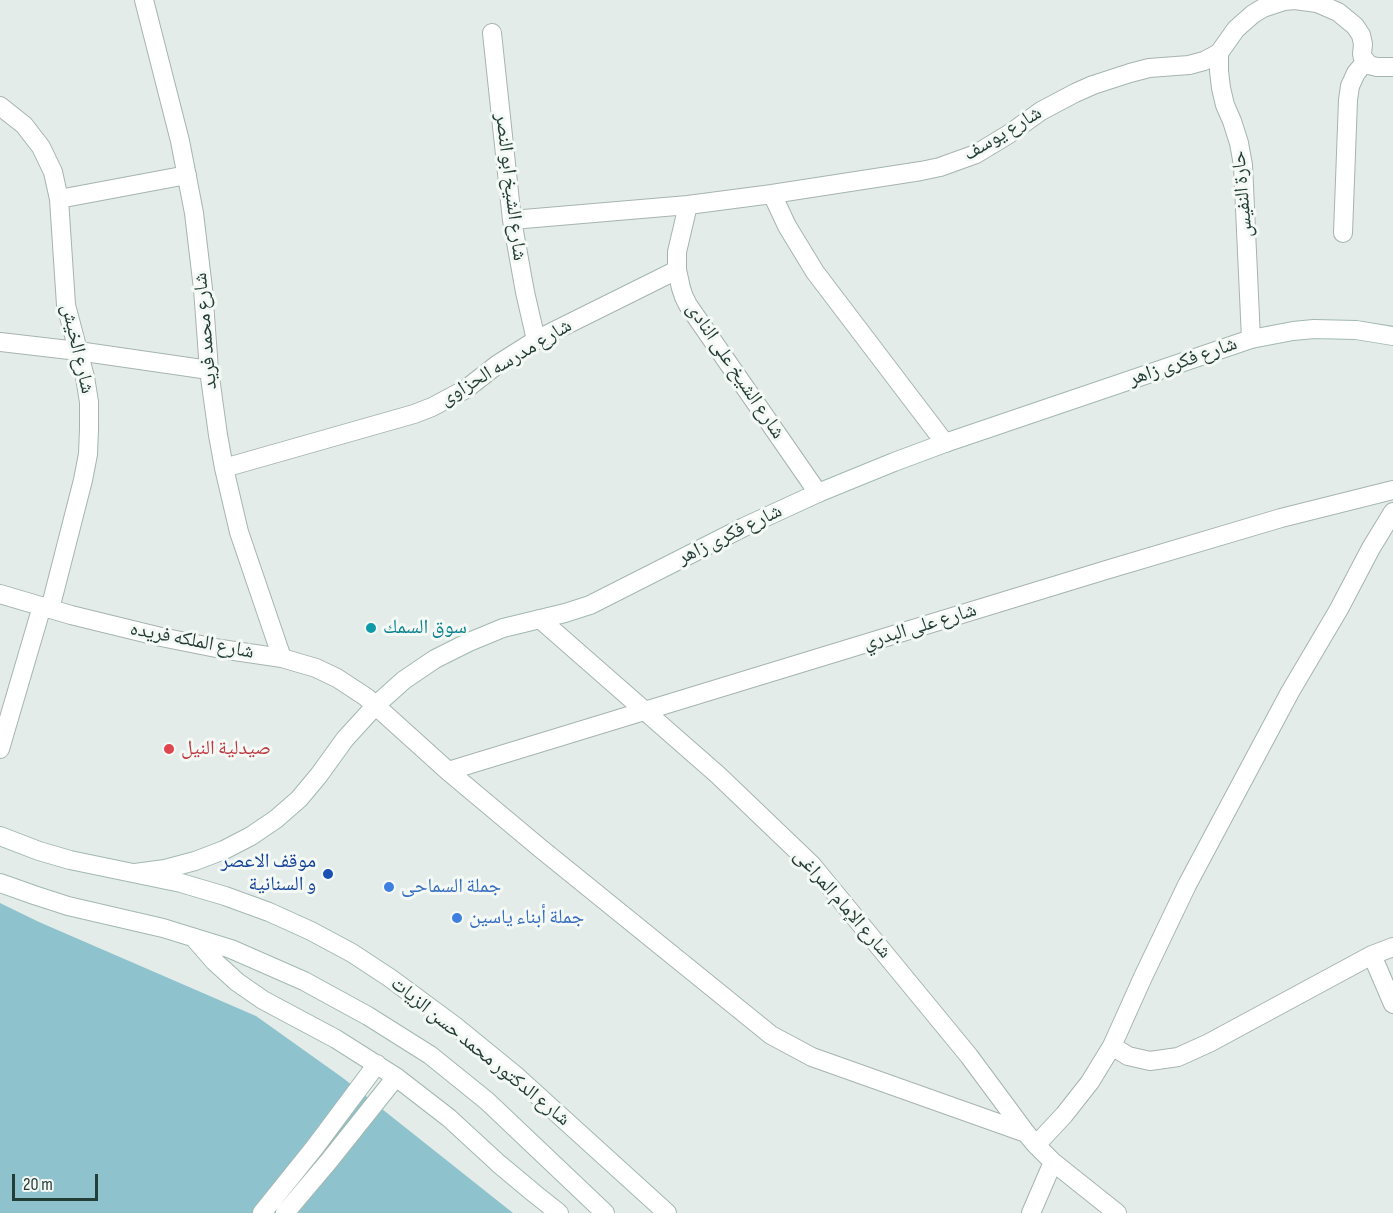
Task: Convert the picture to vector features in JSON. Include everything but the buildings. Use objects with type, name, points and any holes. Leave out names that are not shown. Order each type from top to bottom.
[{"type":"street","name":"شارع محمد فريد","points":[[144,0],[187,175],[198,251],[209,370],[224,468],[239,532],[282,658]]},
{"type":"street","name":"شارع يوسف","points":[[512,220],[688,205],[940,167],[985,149],[1041,111],[1093,85],[1149,68],[1189,65],[1204,61],[1219,53],[1244,21],[1263,8],[1284,1],[1328,3],[1358,30],[1362,39],[1362,54],[1366,61]]},
{"type":"street","name":"شارع الشيخ ابو النصر","points":[[492,33],[512,220],[536,340]]},
{"type":"street","name":"حارة النفيس","points":[[1219,53],[1221,88],[1239,143],[1243,165],[1251,339]]},
{"type":"street","points":[[1343,233],[1350,86],[1356,72],[1366,61],[1373,66],[1393,67]]},
{"type":"street","name":"شارع الخيش","points":[[0,106],[24,125],[41,147],[53,172],[58,199],[66,305],[85,377],[89,402],[88,454],[83,480],[46,608],[0,749]]},
{"type":"street","points":[[58,199],[187,175]]},
{"type":"street","points":[[772,194],[791,234],[815,272],[945,443]]},
{"type":"street","name":"شارع الشيخ على النادى","points":[[688,205],[678,243],[677,270],[688,305],[818,493]]},
{"type":"street","name":"شارع مدرسه الحزاوى","points":[[224,468],[432,407],[466,389],[498,364],[536,340],[677,270]]},
{"type":"street","name":"شارع فكرى زاهر","points":[[135,873],[165,869],[195,861],[251,837],[299,799],[320,775],[345,739],[376,705],[404,680],[444,655],[503,628],[590,605],[744,527],[818,493],[945,443],[1251,339],[1314,329],[1356,330],[1393,336]]},
{"type":"street","points":[[0,342],[209,370]]},
{"type":"street","name":"شارع على البدري","points":[[448,771],[1281,518],[1393,490]]},
{"type":"street","points":[[1031,1139],[1064,1115],[1090,1082],[1112,1046],[1188,885],[1290,692],[1393,512]]},
{"type":"street","name":"شارع الملكه فريده","points":[[0,594],[161,637],[282,658],[327,673],[357,690],[376,705],[448,771],[540,848],[771,1035],[812,1057],[887,1083],[1031,1139]]},
{"type":"street","name":"شارع الإمام المراغى","points":[[540,619],[718,775],[812,865],[969,1056],[1031,1139],[1053,1162],[1117,1213]]},
{"type":"street","name":"شارع الدكتور محمد حسن الزيات","points":[[0,836],[70,860],[181,883],[225,896],[269,912],[352,953],[455,1026],[515,1075],[667,1213]]},
{"type":"street","name":"شارع الدكتور محمد حسن الزيات","points":[[0,883],[68,906],[153,925],[193,937],[240,953],[304,981],[368,1016],[430,1055],[487,1101],[605,1213]]},
{"type":"street","points":[[193,937],[237,982],[263,1000],[336,1039],[396,1077],[449,1118],[508,1171],[560,1213]]},
{"type":"street","points":[[1112,1046],[1128,1056],[1150,1062],[1178,1057],[1209,1043],[1372,955],[1393,947]]},
{"type":"street","points":[[1372,955],[1393,1004]]},
{"type":"street","points":[[262,1213],[377,1064]]},
{"type":"street","points":[[285,1213],[396,1077]]},
{"type":"street","points":[[1031,1213],[1053,1162]]},
{"type":"water","points":[[0,903],[256,1016],[343,1078],[513,1213],[0,1213]]},
{"type":"place","name":"سوق السمك","points":[[371,628]]},
{"type":"place","name":"صيدلية النيل","points":[[169,749]]},
{"type":"place","name":"موقف الاعصر و السنانية","points":[[328,874]]},
{"type":"place","name":"جملة السماحى","points":[[389,887]]},
{"type":"place","name":"جملة أبناء ياسين","points":[[457,918]]}]
